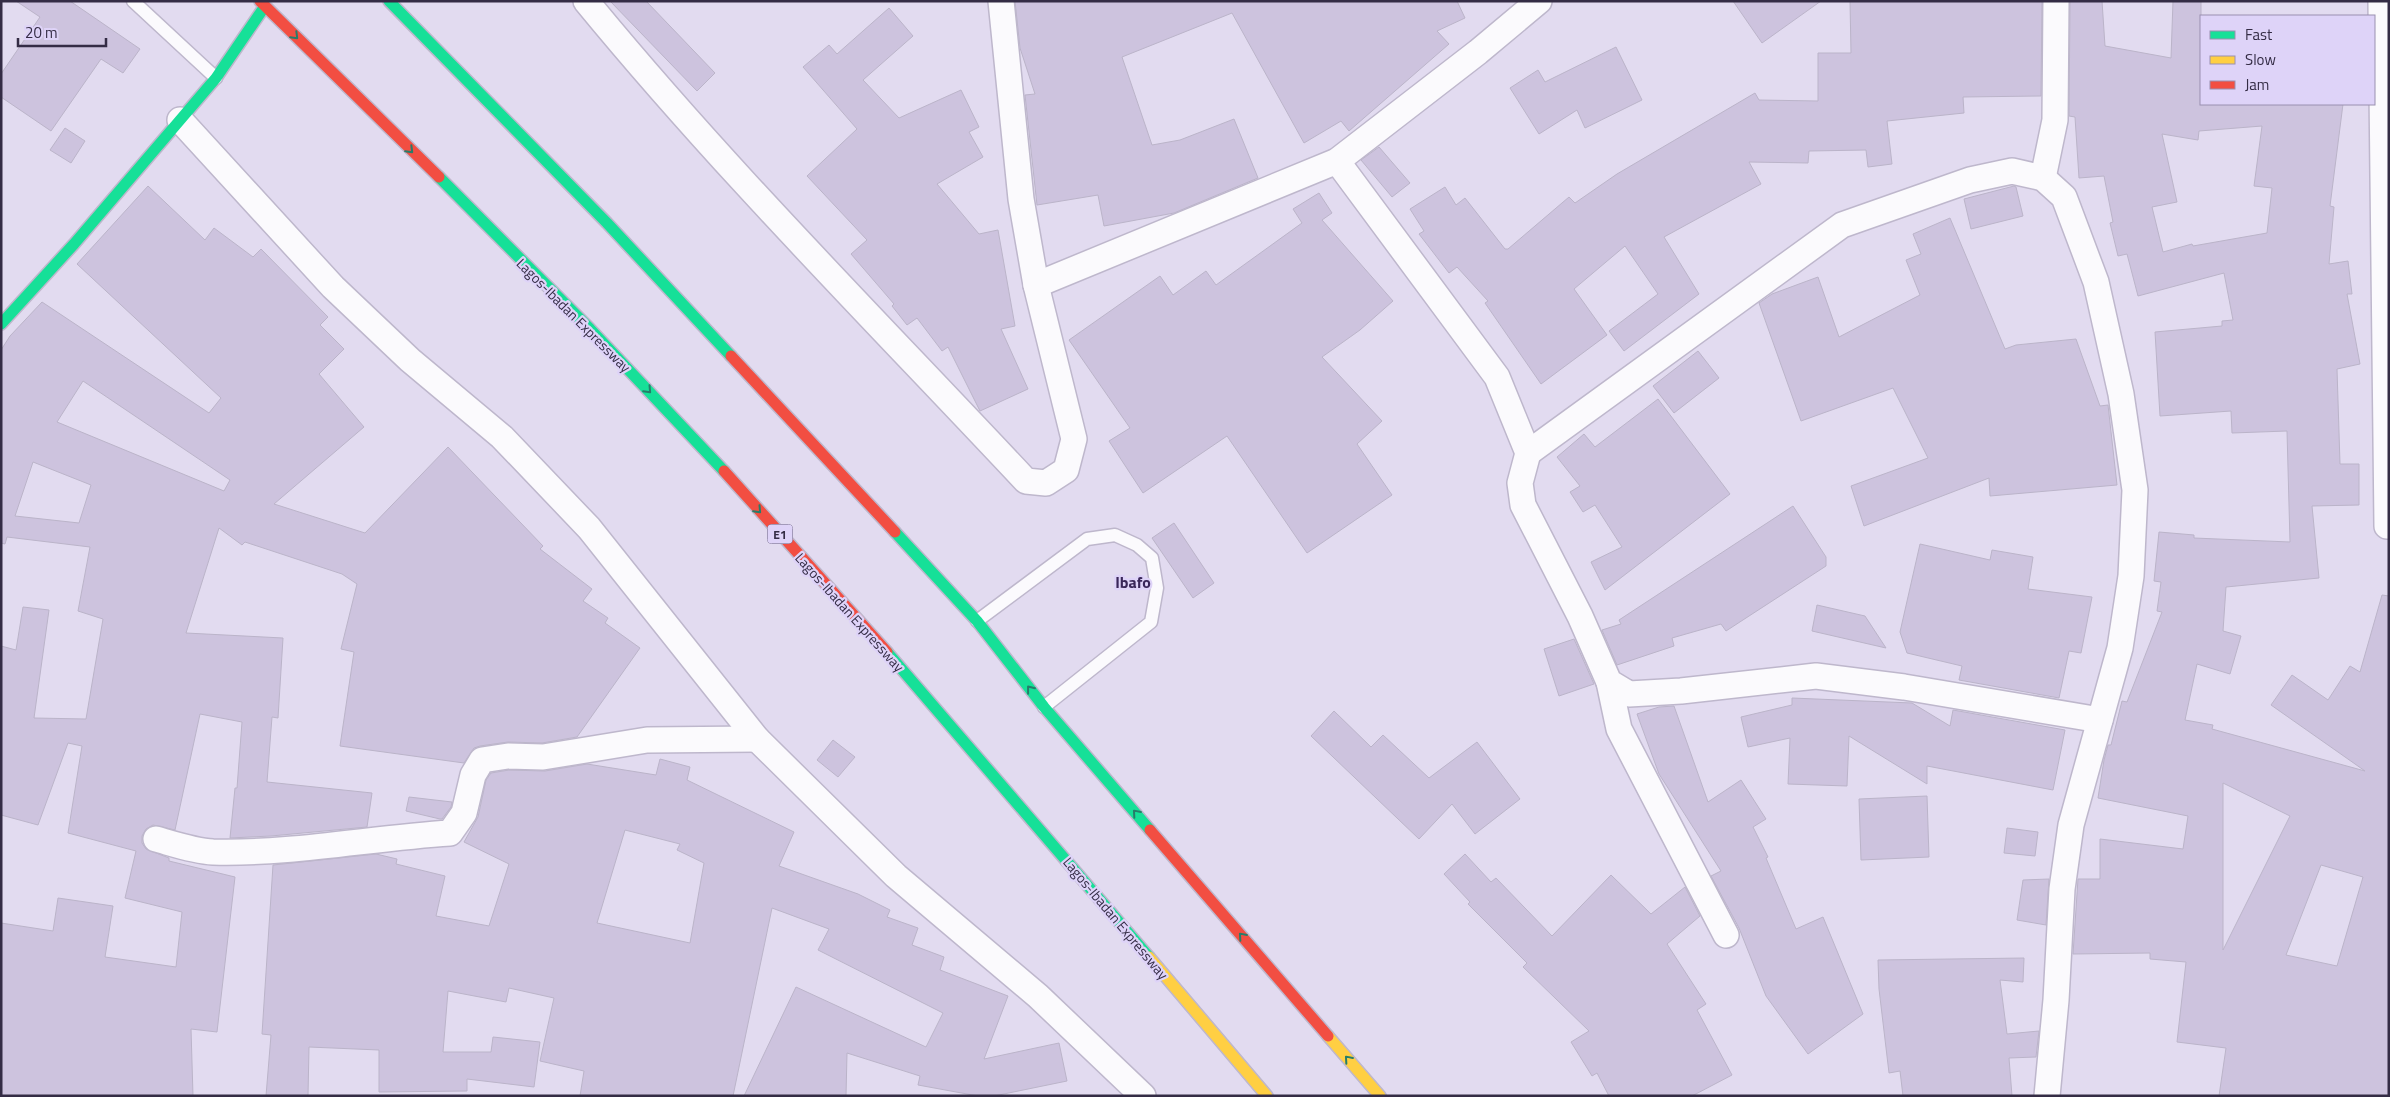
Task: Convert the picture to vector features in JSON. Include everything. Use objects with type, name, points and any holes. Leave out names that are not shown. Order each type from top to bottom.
[{"type":"main road","points":[[388,1],[607,223],[977,622],[1044,706],[1380,1096]]},
{"type":"main road","points":[[1,324],[74,244],[216,78],[263,3]]},
{"type":"main road","name":"Lagos-Ibadan Expressway","points":[[263,3],[635,376],[766,518],[1019,805],[1267,1096]]},
{"type":"street","points":[[586,1],[624,47],[760,200],[1026,481],[1046,483],[1066,470],[1074,439],[1036,285],[1021,199],[1000,1]]},
{"type":"street","points":[[1036,285],[1337,161],[1478,52],[1539,1]]},
{"type":"street","points":[[2043,178],[2055,120],[2056,1]]},
{"type":"street","points":[[2381,1],[2387,526]]},
{"type":"street","points":[[180,120],[334,287],[410,360],[502,437],[590,528],[757,739],[896,876],[1038,996],[1143,1096]]},
{"type":"street","points":[[1337,161],[1497,377],[1528,453],[1520,483],[1523,505],[1580,616],[1609,682],[1619,729],[1726,935]]},
{"type":"street","points":[[1528,453],[1842,225],[1970,180],[2012,171],[2043,178],[2064,197],[2096,282],[2121,394],[2135,490],[2131,576],[2120,648],[2071,825],[2062,889],[2056,1000],[2046,1096]]},
{"type":"street","points":[[1609,682],[1629,694],[1682,691],[1816,676],[1904,687],[2100,720]]},
{"type":"street","points":[[156,840],[211,852],[290,849],[364,840],[450,833],[464,813],[473,775],[482,760],[508,756],[542,757],[647,740],[757,739]]},
{"type":"lane","points":[[133,1],[216,78]]},
{"type":"lane","points":[[977,622],[1087,539],[1115,535],[1137,545],[1152,558],[1157,588],[1151,622],[1044,706]]},
{"type":"building","points":[[16,1],[70,1],[140,49],[123,73],[101,59],[51,131],[1,97],[1,74],[40,17]]},
{"type":"building","points":[[610,1],[646,1],[715,73],[697,91]]},
{"type":"building","points":[[1015,1],[1457,1],[1465,18],[1437,31],[1449,44],[1349,131],[1341,121],[1304,143],[1232,13],[1122,57],[1152,145],[1180,140],[1234,119],[1258,178],[1174,213],[1104,226],[1098,195],[1037,205],[1025,95],[1035,94],[1020,48]]},
{"type":"building","points":[[1733,1],[1821,1],[1762,43]]},
{"type":"building","points":[[1850,1],[2042,1],[2041,96],[1963,97],[1964,113],[1887,121],[1892,164],[1868,167],[1866,150],[1809,151],[1808,163],[1749,162],[1761,184],[1664,237],[1699,294],[1624,351],[1609,331],[1658,294],[1625,246],[1574,289],[1607,335],[1541,384],[1485,303],[1488,301],[1457,267],[1449,273],[1419,234],[1424,231],[1410,209],[1445,187],[1456,205],[1465,198],[1505,249],[1508,249],[1569,197],[1575,203],[1617,174],[1755,93],[1759,100],[1818,101],[1818,53],[1851,53]]},
{"type":"building","points":[[2070,1],[2102,1],[2105,46],[2171,58],[2173,1],[2201,1],[2200,105],[2343,105],[2330,206],[2334,207],[2329,264],[2348,261],[2352,294],[2347,294],[2360,364],[2337,369],[2340,464],[2359,464],[2359,505],[2312,506],[2319,578],[2226,587],[2223,631],[2241,636],[2230,674],[2197,664],[2185,720],[2213,725],[2212,729],[2365,771],[2271,705],[2292,675],[2328,700],[2350,666],[2360,672],[2382,595],[2389,596],[2389,1096],[2219,1096],[2226,1048],[2177,1042],[2186,962],[2150,959],[2150,953],[2073,954],[2078,879],[2100,879],[2100,839],[2183,849],[2188,816],[2098,798],[2104,760],[2108,745],[2111,745],[2122,701],[2127,702],[2162,612],[2157,611],[2161,582],[2154,581],[2159,532],[2194,535],[2194,538],[2290,542],[2287,431],[2232,433],[2231,411],[2160,416],[2155,332],[2222,326],[2222,321],[2233,320],[2224,273],[2138,296],[2127,254],[2118,256],[2110,223],[2113,222],[2104,176],[2079,178],[2075,117],[2069,116]],"holes":[[[2262,126],[2254,186],[2272,188],[2267,233],[2193,246],[2192,244],[2163,252],[2152,207],[2177,202],[2162,134],[2198,140],[2199,131]],[[2223,783],[2290,816],[2223,950]],[[2321,865],[2363,877],[2337,966],[2286,955]]]},
{"type":"building","points":[[889,8],[913,36],[863,80],[899,118],[961,90],[979,127],[969,132],[983,157],[937,184],[979,234],[998,230],[1015,326],[1001,329],[1028,389],[980,411],[948,347],[942,351],[917,318],[907,325],[892,306],[894,304],[851,254],[867,240],[807,176],[857,129],[803,67],[829,45],[837,54]]},
{"type":"building","points":[[1616,47],[1642,100],[1585,128],[1577,110],[1539,134],[1510,88],[1538,70],[1545,82]]},
{"type":"building","points":[[65,128],[85,141],[71,163],[50,150]]},
{"type":"building","points":[[1379,147],[1410,183],[1392,197],[1361,160]]},
{"type":"building","points":[[148,186],[205,240],[214,228],[253,257],[261,249],[328,317],[320,325],[344,349],[319,374],[364,427],[274,504],[365,533],[448,447],[543,546],[540,549],[592,589],[583,601],[608,618],[605,623],[640,648],[577,737],[542,743],[508,742],[480,746],[474,748],[464,763],[340,746],[354,652],[341,649],[357,584],[342,574],[245,542],[242,545],[219,528],[186,633],[283,638],[278,718],[272,717],[267,782],[372,793],[367,827],[230,838],[235,788],[237,788],[242,722],[200,714],[175,830],[153,825],[146,829],[142,836],[142,843],[146,849],[169,858],[169,861],[235,877],[217,1032],[191,1029],[193,1096],[1,1096],[1,923],[53,931],[58,898],[113,906],[105,957],[176,967],[182,912],[125,898],[136,851],[68,833],[82,746],[68,743],[38,825],[1,815],[1,646],[16,650],[23,607],[49,610],[34,718],[86,719],[103,619],[78,611],[90,547],[7,537],[5,544],[1,543],[1,350],[10,336],[42,302],[209,413],[221,398],[77,264]],"holes":[[[83,381],[230,480],[224,491],[57,422]],[[33,462],[91,485],[79,523],[15,516]]]},
{"type":"building","points":[[2016,187],[2023,216],[1971,229],[1964,199]]},
{"type":"building","points":[[1319,193],[1332,213],[1322,220],[1393,301],[1360,330],[1322,357],[1382,421],[1357,444],[1392,495],[1307,553],[1227,436],[1143,493],[1109,441],[1130,428],[1069,340],[1160,276],[1173,295],[1206,271],[1216,285],[1302,223],[1293,209]]},
{"type":"building","points":[[1950,218],[2005,349],[2016,345],[2076,339],[2100,406],[2108,405],[2117,485],[1990,496],[1989,478],[1864,526],[1851,486],[1928,458],[1893,388],[1801,421],[1759,303],[1772,294],[1818,277],[1839,337],[1920,295],[1906,260],[1921,254],[1913,234]]},
{"type":"building","points":[[1698,351],[1719,378],[1674,413],[1653,386]]},
{"type":"building","points":[[1658,399],[1730,494],[1605,590],[1591,562],[1622,547],[1595,505],[1583,512],[1570,492],[1580,486],[1557,457],[1584,434],[1595,447]]},
{"type":"building","points":[[1793,506],[1826,557],[1826,566],[1726,631],[1721,624],[1672,638],[1674,646],[1617,665],[1602,630],[1621,624],[1619,620]]},
{"type":"building","points":[[1174,523],[1214,583],[1193,598],[1152,538]]},
{"type":"building","points":[[1920,544],[1990,560],[1992,550],[2033,557],[2028,589],[2092,597],[2081,653],[2069,651],[2059,698],[1959,680],[1962,666],[1907,653],[1900,632]]},
{"type":"building","points":[[1817,605],[1865,616],[1886,648],[1812,631]]},
{"type":"building","points":[[1574,639],[1594,684],[1559,696],[1544,649]]},
{"type":"building","points":[[1792,698],[1912,703],[1950,726],[1953,710],[2065,730],[2053,790],[1927,766],[1927,784],[1849,736],[1847,786],[1788,784],[1790,738],[1748,747],[1741,717],[1792,705]]},
{"type":"building","points":[[1674,706],[1708,802],[1741,780],[1766,819],[1753,827],[1768,857],[1766,858],[1796,929],[1823,917],[1863,1014],[1808,1054],[1766,996],[1739,928],[1711,876],[1721,871],[1659,774],[1637,714],[1659,707]]},
{"type":"building","points":[[1334,711],[1371,747],[1383,735],[1429,778],[1477,742],[1520,799],[1475,834],[1452,804],[1419,839],[1311,736]]},
{"type":"building","points":[[833,740],[855,757],[838,777],[817,760]]},
{"type":"building","points":[[660,759],[690,767],[687,780],[794,832],[779,866],[858,894],[890,910],[887,917],[918,928],[912,945],[944,957],[940,970],[1008,996],[984,1059],[1059,1043],[1067,1081],[994,1096],[978,1096],[918,1085],[920,1076],[847,1053],[846,1096],[744,1096],[796,987],[926,1047],[943,1013],[818,950],[829,929],[772,908],[733,1096],[580,1096],[584,1071],[540,1061],[554,998],[509,988],[506,1002],[448,991],[443,1052],[491,1052],[493,1037],[540,1042],[534,1087],[467,1079],[467,1091],[379,1092],[379,1050],[309,1047],[308,1096],[266,1096],[271,1035],[262,1034],[273,865],[376,854],[397,859],[396,864],[445,876],[436,916],[489,926],[509,864],[464,842],[478,817],[486,780],[491,773],[509,770],[545,771],[587,764],[656,775]],"holes":[[[625,830],[680,844],[677,850],[704,863],[690,943],[597,923]]]},
{"type":"building","points":[[1927,796],[1929,857],[1861,860],[1859,799]]},
{"type":"building","points":[[409,797],[452,802],[451,807],[440,819],[406,811]]},
{"type":"building","points":[[2007,828],[2038,832],[2035,856],[2004,853]]},
{"type":"building","points":[[1465,854],[1491,882],[1496,878],[1552,936],[1611,875],[1651,914],[1685,887],[1700,916],[1667,944],[1706,1004],[1697,1010],[1732,1075],[1692,1096],[1609,1096],[1597,1073],[1592,1076],[1571,1042],[1589,1031],[1523,967],[1527,963],[1468,904],[1470,902],[1444,874]]},
{"type":"building","points":[[2049,879],[2046,925],[2017,920],[2023,880]]},
{"type":"building","points":[[2024,958],[2023,982],[2000,980],[2007,1034],[2039,1031],[2036,1057],[2009,1058],[2012,1096],[1903,1096],[1900,1071],[1889,1073],[1879,989],[1878,960]]},
{"type":"traffic: fast","points":[[389,1],[607,223],[731,356]]},
{"type":"traffic: fast","points":[[1,324],[74,244],[216,78],[265,6]]},
{"type":"traffic: fast","points":[[439,177],[590,329],[724,471]]},
{"type":"traffic: fast","points":[[895,532],[977,621],[1044,707],[1150,830]]},
{"type":"traffic: fast","points":[[887,652],[1149,957]]},
{"type":"traffic: slow","points":[[1149,957],[1267,1096]]},
{"type":"traffic: slow","points":[[1328,1036],[1380,1096]]},
{"type":"traffic: jam","points":[[260,1],[439,177]]},
{"type":"traffic: jam","points":[[731,356],[895,532]]},
{"type":"traffic: jam","points":[[724,471],[887,652]]},
{"type":"traffic: jam","points":[[1150,830],[1328,1036]]},
{"type":"district","name":"Ibafo","points":[[1133,582]]}]
